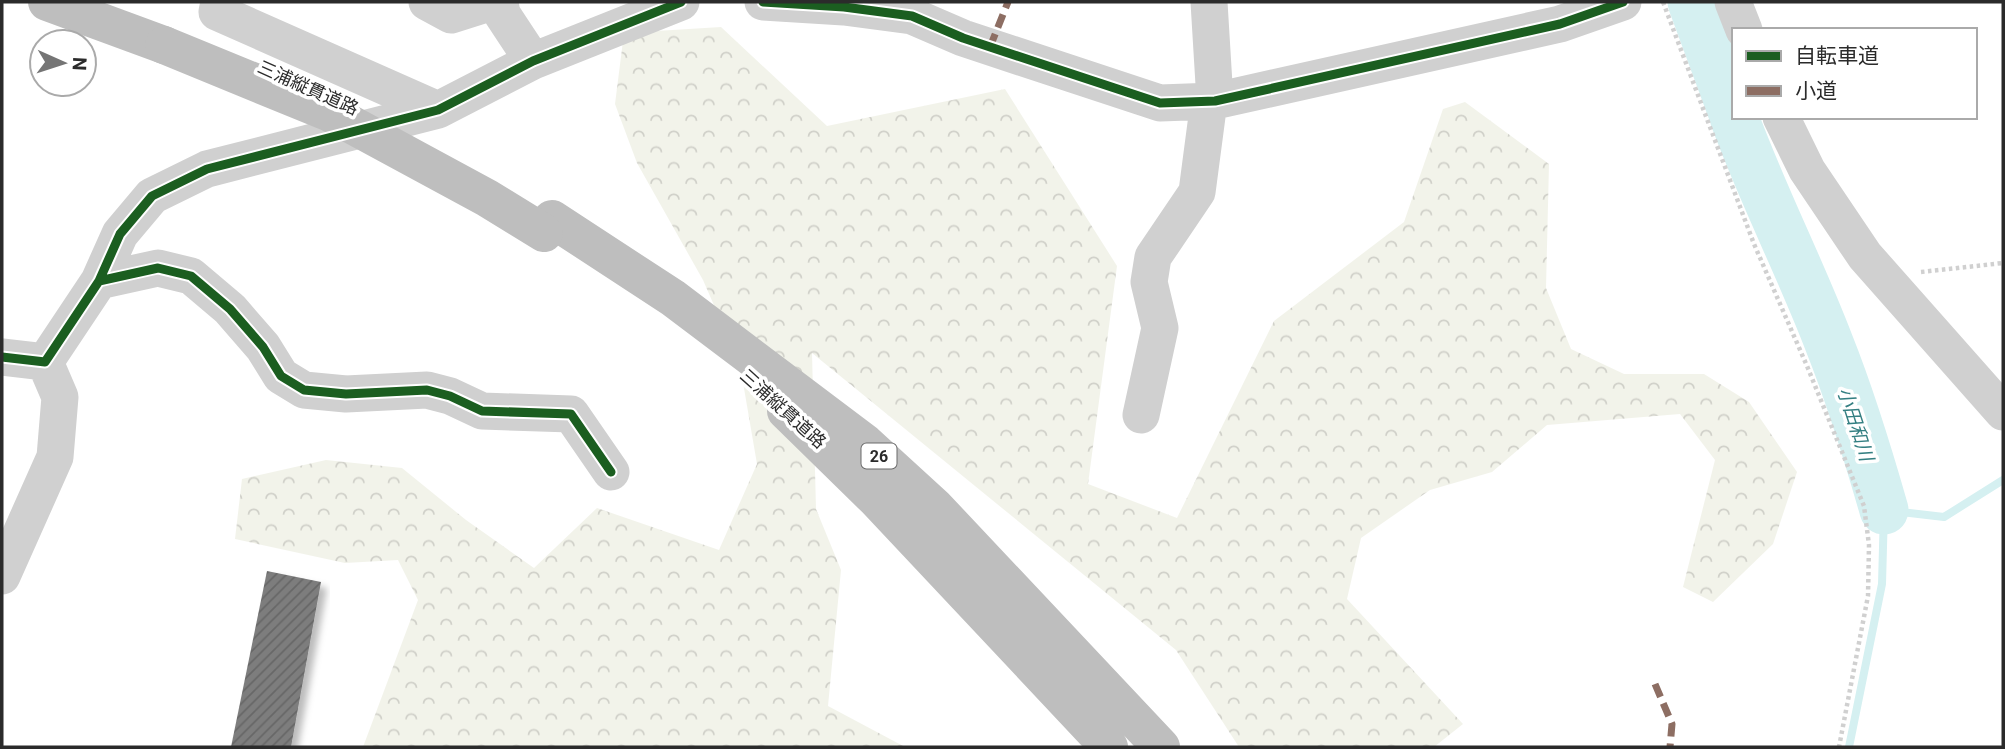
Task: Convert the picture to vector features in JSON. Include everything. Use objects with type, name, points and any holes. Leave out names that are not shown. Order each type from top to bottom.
[{"type":"highway","name":"三浦縦貫道路","points":[[47,2],[168,37],[286,77],[378,120],[496,185],[548,226],[663,308],[749,377],[877,500],[1109,747]]},
{"type":"highway","name":"三浦縦貫道路","points":[[97,2],[168,37]]},
{"type":"highway","name":"三浦縦貫道路","points":[[548,226],[673,298],[865,443],[935,507],[1161,747]]},
{"type":"street","points":[[219,2],[217,12],[438,110]]},
{"type":"street","points":[[427,2],[452,15],[492,2]]},
{"type":"street","points":[[500,2],[502,14],[533,61]]},
{"type":"street","points":[[45,362],[99,281],[120,234],[152,196],[207,169],[438,110],[533,61],[681,2]]},
{"type":"street","points":[[763,2],[844,7],[912,16],[963,38],[1160,103],[1212,101],[1560,24],[1623,2]]},
{"type":"street","points":[[1141,415],[1160,328],[1149,282],[1153,257],[1197,192],[1212,101],[1209,2]]},
{"type":"street","points":[[1733,2],[1743,28]]},
{"type":"street","points":[[1783,119],[1807,170],[1865,256],[2003,412]]},
{"type":"street","points":[[99,281],[158,268],[191,276],[230,309],[263,347],[281,376],[304,390],[346,394],[427,390],[450,396],[482,411],[571,414],[611,472]]},
{"type":"street","points":[[2,357],[45,362]]},
{"type":"street","points":[[2,576],[55,457],[61,397],[45,362]]},
{"type":"path","points":[[1662,2],[1754,244],[1864,506],[1869,545],[1868,596],[1839,747]]},
{"type":"path","points":[[1882,276],[2003,263]]},
{"type":"green space","points":[[721,27],[827,126],[1005,89],[1117,266],[1088,484],[1177,518],[1274,321],[1404,222],[1443,109],[1465,102],[1549,164],[1546,288],[1571,349],[1624,374],[1704,374],[1749,402],[1797,472],[1773,544],[1713,602],[1683,587],[1715,460],[1680,414],[1547,425],[1492,472],[1430,490],[1361,538],[1347,599],[1463,724],[1434,747],[1239,747],[1176,650],[812,353],[816,509],[841,570],[828,706],[905,747],[363,747],[418,600],[398,560],[345,563],[235,539],[242,479],[326,460],[402,468],[466,520],[534,568],[597,508],[719,550],[757,464],[740,365],[703,280],[637,163],[615,104],[624,33]]},
{"type":"building","points":[[267,571],[321,582],[291,747],[231,747]]},
{"type":"waterway","name":"小田和川","points":[[1692,2],[1732,111]]},
{"type":"waterway","name":"小田和川","points":[[1735,119],[1837,364],[1884,510]]},
{"type":"waterway","name":"小田和川","points":[[1849,747],[1882,584],[1884,510],[1944,517],[2003,480]]},
{"type":"marked path","points":[[990,47],[1008,2]]},
{"type":"marked path","points":[[1655,684],[1672,724],[1670,747]]},
{"type":"cycle path","points":[[2,357],[45,362],[99,281],[120,234],[152,196],[207,169],[438,110],[533,61],[681,2]]},
{"type":"cycle path","points":[[763,2],[844,7],[912,16],[963,38],[1160,103],[1215,101],[1560,24],[1623,2]]},
{"type":"cycle path","points":[[99,281],[158,268],[191,276],[230,309],[263,347],[281,376],[304,390],[346,394],[427,390],[450,396],[482,411],[571,414],[611,472]]}]
